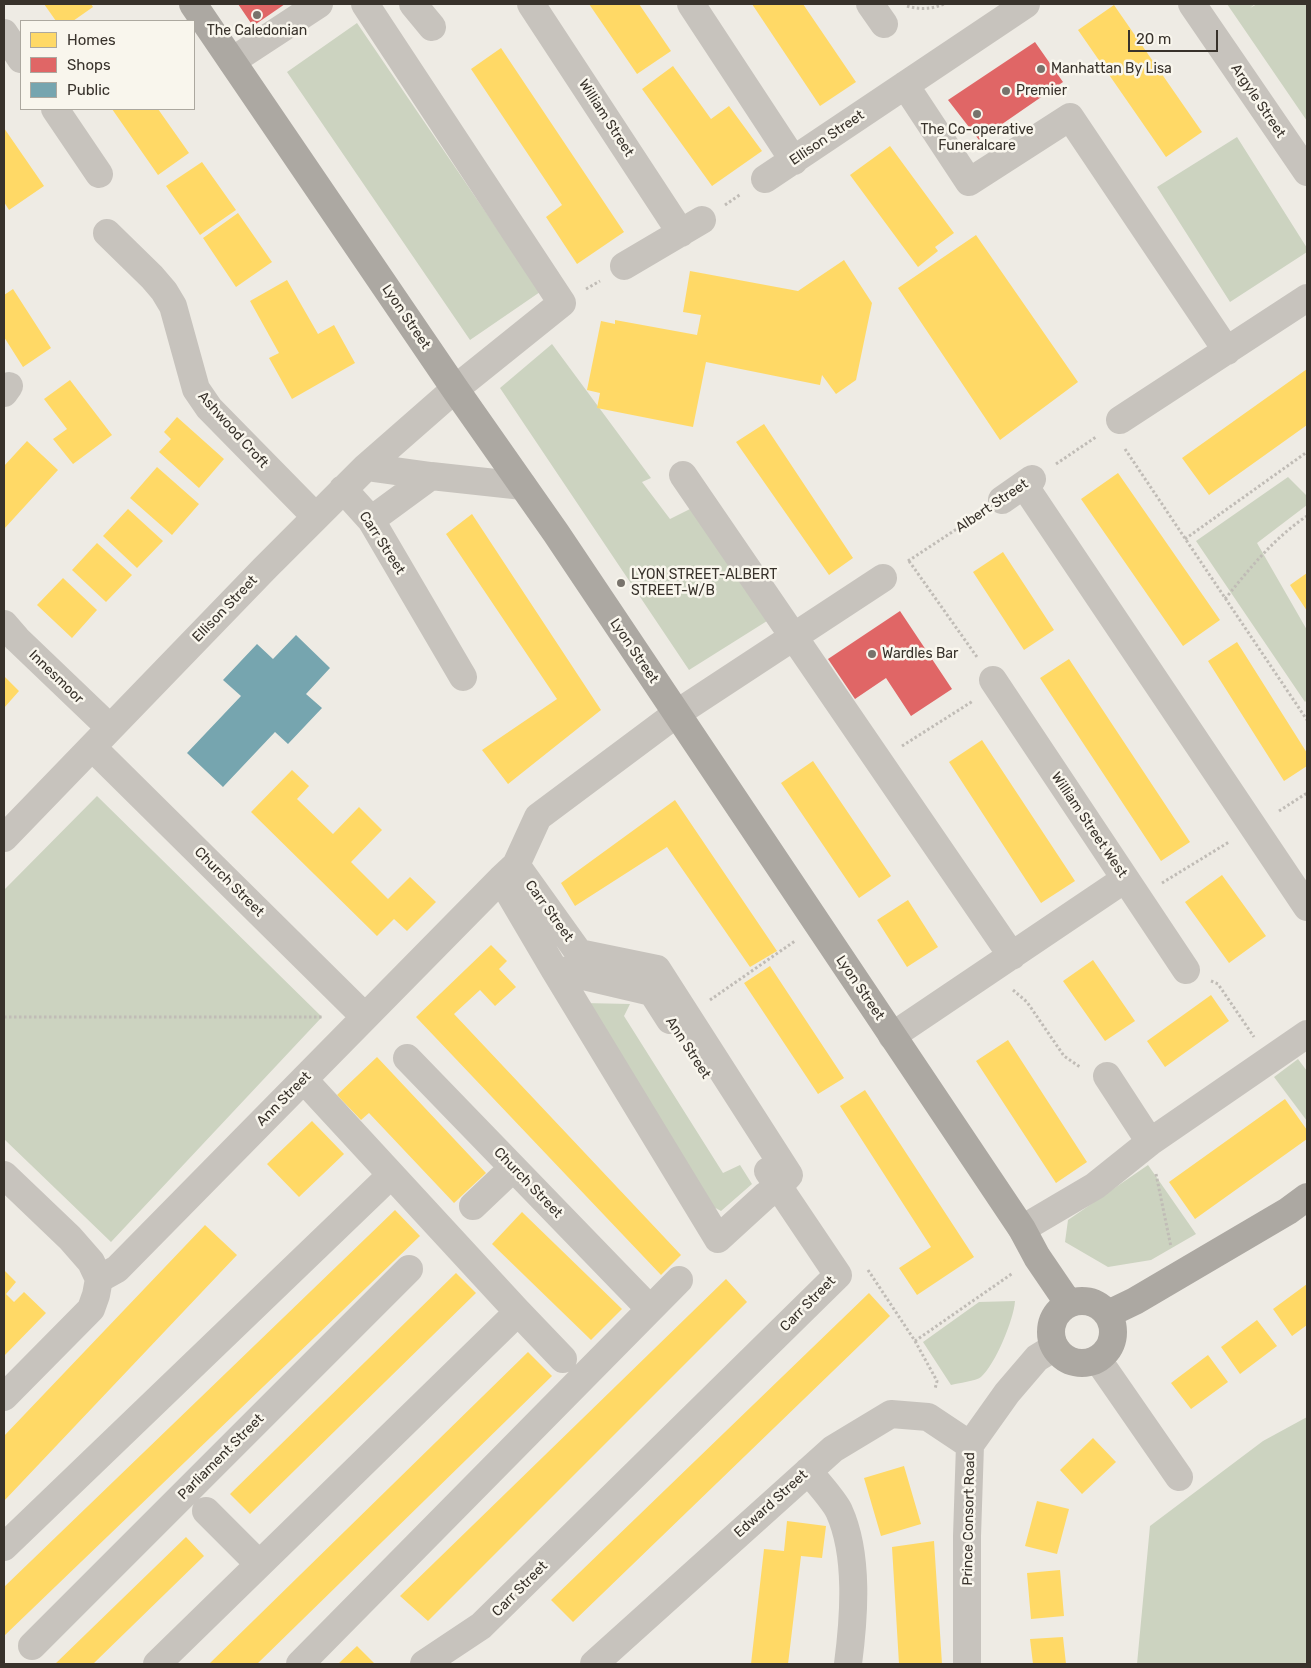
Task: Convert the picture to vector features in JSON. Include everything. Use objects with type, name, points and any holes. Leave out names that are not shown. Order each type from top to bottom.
[{"type":"main road","name":"Lyon Street","points":[[193,4],[455,390],[523,486],[1022,1229],[1037,1257],[1069,1304]]},
{"type":"main road","points":[[1108,1314],[1135,1301],[1307,1198]]},
{"type":"main road","points":[[1076,1301],[1088,1301],[1099,1305],[1108,1314],[1114,1335],[1110,1345],[1098,1360],[1083,1363],[1072,1362],[1061,1356],[1054,1347],[1051,1337],[1054,1318],[1060,1309],[1069,1304],[1076,1301]]},
{"type":"street","points":[[232,61],[319,4]]},
{"type":"street","points":[[365,4],[562,303]]},
{"type":"street","points":[[413,4],[432,27]]},
{"type":"street","name":"William Street","points":[[531,4],[691,226]]},
{"type":"street","points":[[691,4],[794,161]]},
{"type":"street","name":"Ellison Street","points":[[765,179],[1026,4]]},
{"type":"street","name":"Argyle Street","points":[[1192,4],[1307,172]]},
{"type":"street","points":[[4,33],[20,57]]},
{"type":"street","points":[[905,85],[969,182],[1070,117],[1227,351]]},
{"type":"street","points":[[56,110],[99,174]]},
{"type":"street","points":[[624,266],[691,226]]},
{"type":"street","name":"Ashwood Croft","points":[[107,233],[152,277],[164,291],[173,306],[196,389],[209,408],[316,517]]},
{"type":"street","points":[[1116,424],[1307,298]]},
{"type":"street","name":"Ellison Street","points":[[4,838],[366,466],[455,390],[562,303]]},
{"type":"street","points":[[366,466],[431,476],[523,486]]},
{"type":"street","points":[[684,475],[1012,956]]},
{"type":"street","points":[[371,520],[431,476]]},
{"type":"street","points":[[1020,488],[1307,907]]},
{"type":"street","name":"Carr Street","points":[[343,490],[371,520],[463,676]]},
{"type":"street","points":[[778,1187],[765,1196],[718,1239],[554,969],[509,872],[538,817],[676,714],[883,578]]},
{"type":"street","name":"Innesmoor","points":[[4,624],[101,738]]},
{"type":"street","name":"William Street West","points":[[995,683],[1186,970]]},
{"type":"street","name":"Church Street","points":[[101,738],[365,1017]]},
{"type":"street","name":"Carr Street","points":[[424,1664],[481,1626],[838,1275],[778,1187],[789,1175],[657,969],[579,953],[509,872]]},
{"type":"street","name":"Ann Street","points":[[99,1279],[117,1269],[509,872]]},
{"type":"street","points":[[892,1036],[1012,956],[1131,888]]},
{"type":"street","name":"Ann Street","points":[[554,969],[652,992],[778,1187]]},
{"type":"street","points":[[1022,1229],[1095,1186],[1150,1142],[1307,1034]]},
{"type":"street","name":"Church Street","points":[[407,1058],[650,1309]]},
{"type":"street","points":[[1107,1076],[1150,1142]]},
{"type":"street","points":[[304,1080],[563,1359]]},
{"type":"street","points":[[473,1206],[514,1168]]},
{"type":"street","points":[[4,1547],[391,1174]]},
{"type":"street","points":[[4,1175],[70,1238],[91,1262],[99,1279],[91,1308],[4,1397]]},
{"type":"street","name":"Parliament Street","points":[[32,1646],[409,1269]]},
{"type":"street","points":[[300,1664],[679,1280]]},
{"type":"street","points":[[156,1664],[518,1312]]},
{"type":"street","name":"Prince Consort Road","points":[[967,1664],[967,1536],[970,1445],[1007,1393],[1037,1358],[1054,1347]]},
{"type":"street","points":[[1098,1360],[1179,1476]]},
{"type":"street","name":"Edward Street","points":[[594,1664],[833,1449],[891,1414],[928,1417],[970,1445]]},
{"type":"street","points":[[808,1471],[838,1510],[848,1541],[853,1587],[853,1622],[848,1664]]},
{"type":"street","points":[[206,1511],[259,1564]]},
{"type":"path","points":[[902,4],[916,9],[935,8],[944,4]]},
{"type":"path","points":[[691,226],[765,179]]},
{"type":"path","points":[[562,303],[624,266]]},
{"type":"path","points":[[1116,424],[1185,539],[1307,720]]},
{"type":"path","name":"Albert Street","points":[[883,578],[1116,424]]},
{"type":"path","points":[[1185,539],[1307,452]]},
{"type":"path","points":[[1225,598],[1258,558],[1292,526],[1307,516]]},
{"type":"path","points":[[879,762],[995,683],[910,561]]},
{"type":"path","points":[[1131,888],[1253,827],[1307,793]]},
{"type":"path","points":[[687,1016],[818,925]]},
{"type":"path","points":[[1186,970],[1218,984],[1270,1060]]},
{"type":"path","points":[[989,971],[1027,1002],[1064,1056],[1085,1070],[1107,1076]]},
{"type":"path","points":[[4,1017],[365,1017]]},
{"type":"path","points":[[1150,1142],[1177,1276]]},
{"type":"path","points":[[915,1340],[1037,1257]]},
{"type":"path","points":[[838,1275],[861,1259],[915,1340],[937,1381],[928,1417]]},
{"type":"green space","points":[[1227,4],[1255,4],[1250,8],[1257,4],[1307,4],[1307,121]]},
{"type":"green space","points":[[357,23],[540,292],[470,340],[287,72]]},
{"type":"green space","points":[[1237,137],[1307,248],[1307,252],[1230,302],[1157,187]]},
{"type":"green space","points":[[552,344],[651,478],[642,482],[670,519],[694,507],[767,621],[689,670],[500,388]]},
{"type":"green space","points":[[1288,477],[1307,496],[1307,505],[1257,543],[1307,630],[1307,700],[1305,702],[1196,541]]},
{"type":"green space","points":[[97,796],[322,1017],[111,1242],[4,1139],[4,890]]},
{"type":"green space","points":[[584,1003],[630,1004],[624,1016],[723,1173],[740,1165],[752,1184],[721,1211],[710,1205]]},
{"type":"green space","points":[[1298,1059],[1307,1071],[1307,1121],[1274,1077]]},
{"type":"green space","points":[[1148,1165],[1196,1234],[1151,1260],[1108,1267],[1065,1242],[1068,1220]]},
{"type":"green space","points":[[1015,1301],[1003,1341],[986,1371],[979,1378],[951,1385],[923,1342],[979,1302]]},
{"type":"green space","points":[[1307,1417],[1307,1664],[1137,1664],[1150,1526],[1263,1441]]},
{"type":"building: Homes","points":[[44,4],[91,4],[93,7],[74,20],[55,20]]},
{"type":"building: Homes","points":[[589,4],[639,4],[671,51],[637,74]]},
{"type":"building: Homes","points":[[752,4],[803,4],[856,82],[820,106]]},
{"type":"building: Homes","points":[[1114,5],[1202,132],[1166,157],[1078,30]]},
{"type":"building: Homes","points":[[501,48],[624,232],[577,264],[546,217],[562,205],[471,69]]},
{"type":"building: Homes","points":[[673,66],[711,119],[729,106],[762,151],[712,186],[642,89]]},
{"type":"building: Homes","points":[[113,110],[159,110],[189,153],[158,175]]},
{"type":"building: Homes","points":[[4,128],[44,186],[9,210],[4,202]]},
{"type":"building: Homes","points":[[890,146],[954,233],[935,247],[938,251],[918,267],[850,175]]},
{"type":"building: Homes","points":[[202,162],[236,210],[200,235],[166,186]]},
{"type":"building: Homes","points":[[238,213],[272,262],[236,287],[203,238]]},
{"type":"building: Homes","points":[[976,235],[1078,382],[1000,440],[898,288]]},
{"type":"building: Homes","points":[[844,260],[872,303],[856,380],[836,394],[822,375],[820,385],[706,362],[693,427],[597,408],[600,393],[587,390],[601,321],[615,324],[615,320],[697,335],[701,315],[683,312],[690,271],[798,291]]},
{"type":"building: Homes","points":[[287,280],[318,334],[334,325],[355,363],[292,399],[269,358],[279,353],[250,301]]},
{"type":"building: Homes","points":[[13,289],[51,348],[23,367],[4,337],[4,295]]},
{"type":"building: Homes","points":[[1307,369],[1307,425],[1209,495],[1182,458]]},
{"type":"building: Homes","points":[[70,380],[112,435],[73,464],[53,439],[67,429],[44,399]]},
{"type":"building: Homes","points":[[177,417],[224,459],[199,488],[159,452],[171,439],[164,432]]},
{"type":"building: Homes","points":[[764,424],[853,558],[829,575],[736,442]]},
{"type":"building: Homes","points":[[27,441],[58,470],[4,529],[4,466]]},
{"type":"building: Homes","points":[[157,467],[199,504],[172,535],[130,498]]},
{"type":"building: Homes","points":[[1118,473],[1220,620],[1183,646],[1081,499]]},
{"type":"building: Homes","points":[[128,509],[163,541],[137,568],[103,536]]},
{"type":"building: Homes","points":[[472,514],[601,710],[508,784],[482,750],[557,699],[446,534]]},
{"type":"building: Homes","points":[[97,543],[132,575],[106,602],[72,570]]},
{"type":"building: Homes","points":[[1003,552],[1054,630],[1024,650],[973,572]]},
{"type":"building: Homes","points":[[1307,573],[1307,611],[1290,585]]},
{"type":"building: Homes","points":[[63,578],[97,610],[72,638],[37,605]]},
{"type":"building: Homes","points":[[1237,642],[1307,753],[1307,766],[1284,781],[1208,661]]},
{"type":"building: Homes","points":[[1069,659],[1190,842],[1161,861],[1040,678]]},
{"type":"building: Homes","points":[[4,676],[19,691],[4,708]]},
{"type":"building: Homes","points":[[982,740],[1075,881],[1041,903],[949,762]]},
{"type":"building: Homes","points":[[813,761],[891,876],[859,898],[781,783]]},
{"type":"building: Homes","points":[[292,770],[309,786],[297,799],[333,834],[359,807],[382,830],[351,862],[388,899],[410,877],[436,902],[407,931],[394,919],[377,936],[251,812]]},
{"type":"building: Homes","points":[[675,800],[777,951],[750,967],[667,847],[575,906],[561,883]]},
{"type":"building: Homes","points":[[1222,875],[1266,936],[1229,963],[1185,902]]},
{"type":"building: Homes","points":[[908,900],[938,947],[907,967],[877,920]]},
{"type":"building: Homes","points":[[491,945],[507,961],[499,969],[516,987],[495,1006],[480,990],[454,1014],[681,1255],[661,1275],[416,1017]]},
{"type":"building: Homes","points":[[1093,960],[1135,1021],[1105,1041],[1063,981]]},
{"type":"building: Homes","points":[[770,966],[844,1078],[818,1094],[744,983]]},
{"type":"building: Homes","points":[[1211,995],[1229,1021],[1165,1067],[1147,1041]]},
{"type":"building: Homes","points":[[1008,1040],[1087,1162],[1056,1183],[976,1061]]},
{"type":"building: Homes","points":[[377,1057],[486,1173],[454,1203],[369,1113],[361,1120],[337,1095]]},
{"type":"building: Homes","points":[[865,1090],[974,1257],[917,1295],[899,1268],[931,1247],[840,1106]]},
{"type":"building: Homes","points":[[1285,1099],[1307,1130],[1307,1139],[1195,1219],[1169,1182]]},
{"type":"building: Homes","points":[[312,1121],[344,1154],[299,1197],[267,1164]]},
{"type":"building: Homes","points":[[395,1210],[420,1236],[4,1636],[4,1587]]},
{"type":"building: Homes","points":[[522,1212],[622,1309],[591,1340],[492,1244]]},
{"type":"building: Homes","points":[[205,1225],[237,1255],[4,1501],[4,1436]]},
{"type":"building: Homes","points":[[4,1270],[16,1282],[6,1294],[14,1302],[24,1292],[46,1313],[4,1356]]},
{"type":"building: Homes","points":[[456,1273],[476,1293],[250,1514],[230,1494]]},
{"type":"building: Homes","points":[[726,1279],[747,1302],[428,1621],[400,1596]]},
{"type":"building: Homes","points":[[1307,1284],[1307,1325],[1292,1336],[1273,1309]]},
{"type":"building: Homes","points":[[869,1293],[890,1316],[573,1622],[551,1600]]},
{"type":"building: Homes","points":[[1257,1320],[1277,1346],[1240,1374],[1221,1347]]},
{"type":"building: Homes","points":[[528,1352],[552,1376],[257,1664],[209,1664]]},
{"type":"building: Homes","points":[[1208,1355],[1228,1382],[1191,1409],[1171,1383]]},
{"type":"building: Homes","points":[[1093,1438],[1116,1462],[1082,1494],[1060,1470]]},
{"type":"building: Homes","points":[[904,1466],[921,1524],[881,1536],[864,1478]]},
{"type":"building: Homes","points":[[1037,1501],[1069,1509],[1057,1554],[1025,1546]]},
{"type":"building: Homes","points":[[787,1521],[826,1526],[822,1558],[801,1556],[788,1664],[751,1664],[764,1549],[784,1551]]},
{"type":"building: Homes","points":[[186,1537],[204,1556],[93,1664],[55,1664]]},
{"type":"building: Homes","points":[[934,1541],[942,1664],[899,1664],[892,1547]]},
{"type":"building: Homes","points":[[1060,1570],[1064,1616],[1031,1619],[1027,1573]]},
{"type":"building: Homes","points":[[1063,1637],[1066,1664],[1033,1664],[1030,1639]]},
{"type":"building: Homes","points":[[357,1646],[375,1664],[338,1664]]},
{"type":"building: Shops","name":"The Caledonian","points":[[238,4],[285,4],[253,26]]},
{"type":"building: Shops","points":[[1035,42],[1063,82],[979,140],[948,100]]},
{"type":"building: Shops","points":[[900,611],[952,689],[911,716],[886,678],[855,699],[828,659]]},
{"type":"building: Public","points":[[296,635],[330,668],[306,694],[322,708],[288,744],[275,732],[223,787],[187,753],[241,696],[223,680],[257,644],[273,659]]},
{"type":"place","name":"The Caledonian","points":[[257,15]]},
{"type":"place","name":"Manhattan By Lisa","points":[[1041,69]]},
{"type":"place","name":"Premier","points":[[1006,91]]},
{"type":"place","name":"The Co-operative Funeralcare","points":[[977,114]]},
{"type":"place","name":"LYON STREET-ALBERT STREET-W/B","points":[[621,583]]},
{"type":"place","name":"Wardles Bar","points":[[872,654]]}]
